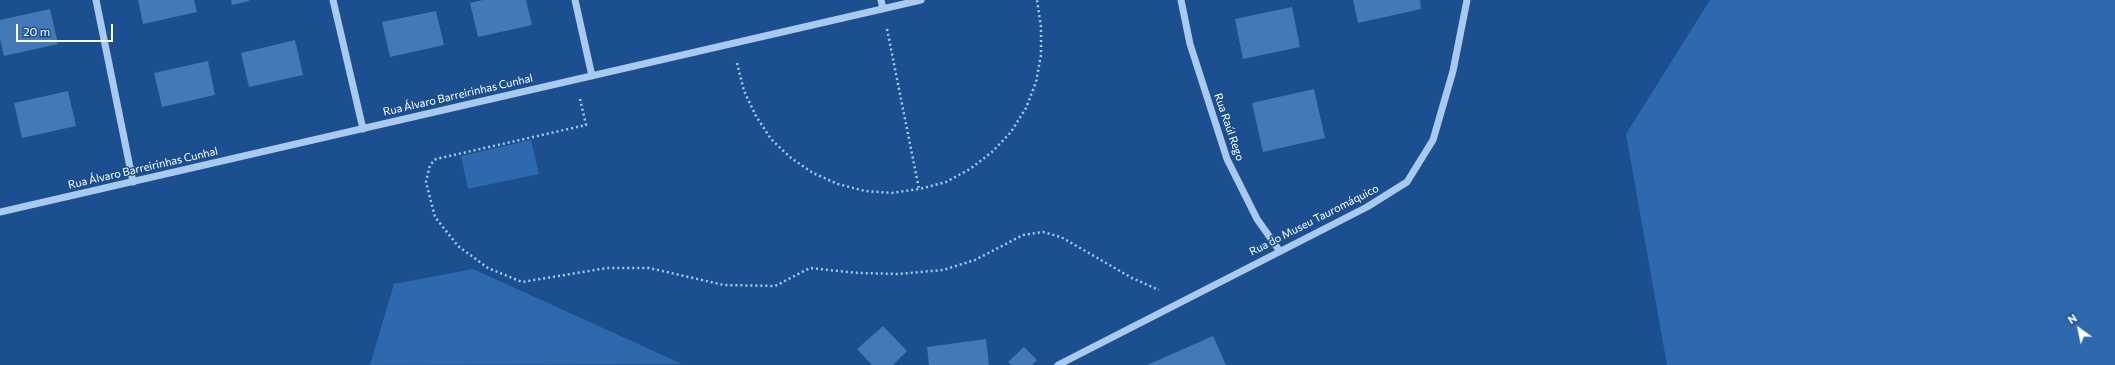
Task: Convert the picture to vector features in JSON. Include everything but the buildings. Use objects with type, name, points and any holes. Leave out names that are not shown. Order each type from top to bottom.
[{"type":"street","points":[[96,0],[133,182]]},
{"type":"street","points":[[333,0],[363,129]]},
{"type":"street","points":[[575,0],[592,76]]},
{"type":"street","points":[[881,0],[883,9]]},
{"type":"street","name":"Rua Álvaro Barreirinhas Cunhal","points":[[0,212],[921,0]]},
{"type":"street","name":"Rua Raúl Rego","points":[[1181,0],[1190,44],[1227,159],[1257,219],[1280,250]]},
{"type":"street","name":"Rua do Museu Tauromáquico","points":[[1058,365],[1280,250],[1367,207],[1407,182],[1433,140],[1453,71],[1467,0]]},
{"type":"path","points":[[733,43],[744,91],[756,116],[771,139],[791,158],[819,176],[838,184],[865,191],[892,193],[919,189],[946,182],[970,169],[992,152],[1011,132],[1026,108],[1036,82],[1041,55],[1041,27],[1036,0]]},
{"type":"path","points":[[883,9],[919,189]]},
{"type":"path","points":[[576,80],[586,125],[436,160],[430,165],[426,182],[435,217],[458,246],[488,268],[522,282],[606,268],[649,268],[724,285],[751,286],[775,286],[810,268],[858,273],[913,273],[943,270],[975,260],[1023,235],[1043,232],[1061,237],[1132,278],[1183,300]]},
{"type":"shaded area","points":[[1710,0],[2115,0],[2115,365],[1667,365],[1626,134]]},
{"type":"shaded area","points":[[531,140],[539,174],[468,189],[461,156]]},
{"type":"shaded area","points":[[473,269],[682,364],[370,365],[394,284]]}]
